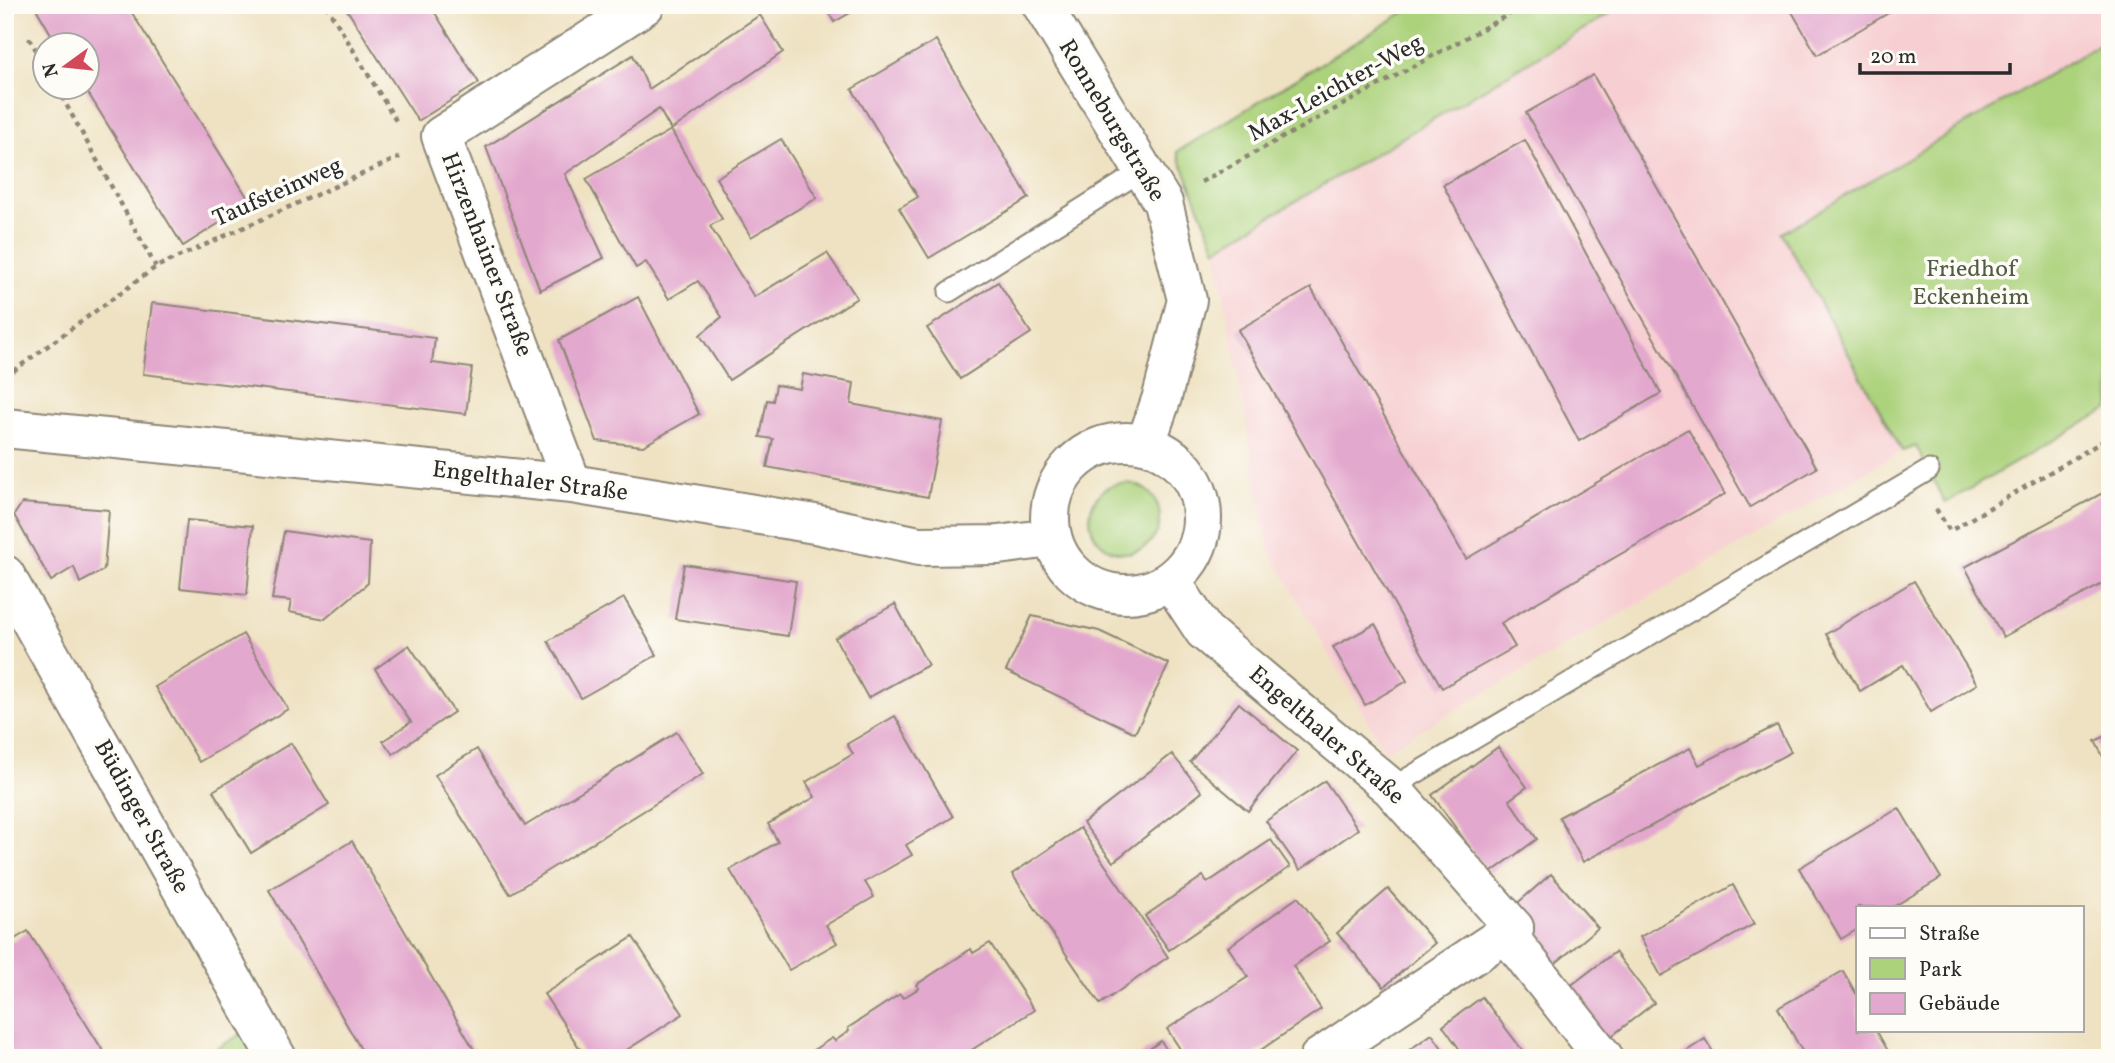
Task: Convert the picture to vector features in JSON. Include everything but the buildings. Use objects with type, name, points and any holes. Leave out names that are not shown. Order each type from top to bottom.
[{"type":"street","name":"Hirzenhainer Straße","points":[[572,484],[428,143],[645,5]]},
{"type":"street","name":"Ronneburgstraße","points":[[1042,5],[1163,203],[1187,300],[1162,397],[1146,443]]},
{"type":"street","name":"Engelthaler Straße","points":[[5,428],[572,484],[815,524],[919,546],[998,545],[1051,538]]},
{"type":"street","points":[[1106,443],[1146,443],[1164,452],[1189,474],[1200,498],[1202,531],[1193,557],[1171,582],[1143,594],[1113,595],[1087,586],[1063,564],[1051,538],[1050,505],[1059,480],[1082,454],[1106,443]]},
{"type":"street","name":"Büdinger Straße","points":[[5,576],[276,1058]]},
{"type":"street","name":"Engelthaler Straße","points":[[1171,582],[1204,631],[1391,788],[1514,928],[1512,941],[1604,1058]]},
{"type":"street","points":[[1319,1058],[1514,928]]},
{"type":"lane","points":[[949,292],[1143,170]]},
{"type":"lane","points":[[1391,788],[1922,473]]},
{"type":"path","points":[[326,5],[428,143]]},
{"type":"path","name":"Max-Leichter-Weg","points":[[1163,203],[1526,5]]},
{"type":"path","points":[[29,38],[32,43]]},
{"type":"path","points":[[65,102],[156,267]]},
{"type":"path","name":"Taufsteinweg","points":[[5,377],[156,267],[428,143]]},
{"type":"path","points":[[1922,473],[1950,531],[2110,437]]},
{"type":"shaded area","points":[[1624,5],[2110,5],[2110,38],[1783,233],[1902,451],[1385,751],[1268,548],[1216,250]]},
{"type":"green space","points":[[1416,5],[1624,5],[1216,249],[1177,152]]},
{"type":"green space","name":"Friedhof Eckenheim","points":[[2110,38],[2110,408],[1945,503],[1916,446],[1902,451],[1782,233]]},
{"type":"green space","points":[[1118,483],[1132,483],[1145,489],[1154,498],[1160,518],[1158,531],[1150,543],[1132,553],[1118,553],[1105,547],[1096,538],[1090,525],[1090,511],[1096,498],[1105,489]]},
{"type":"green space","points":[[265,1020],[285,1058],[201,1058]]}]
